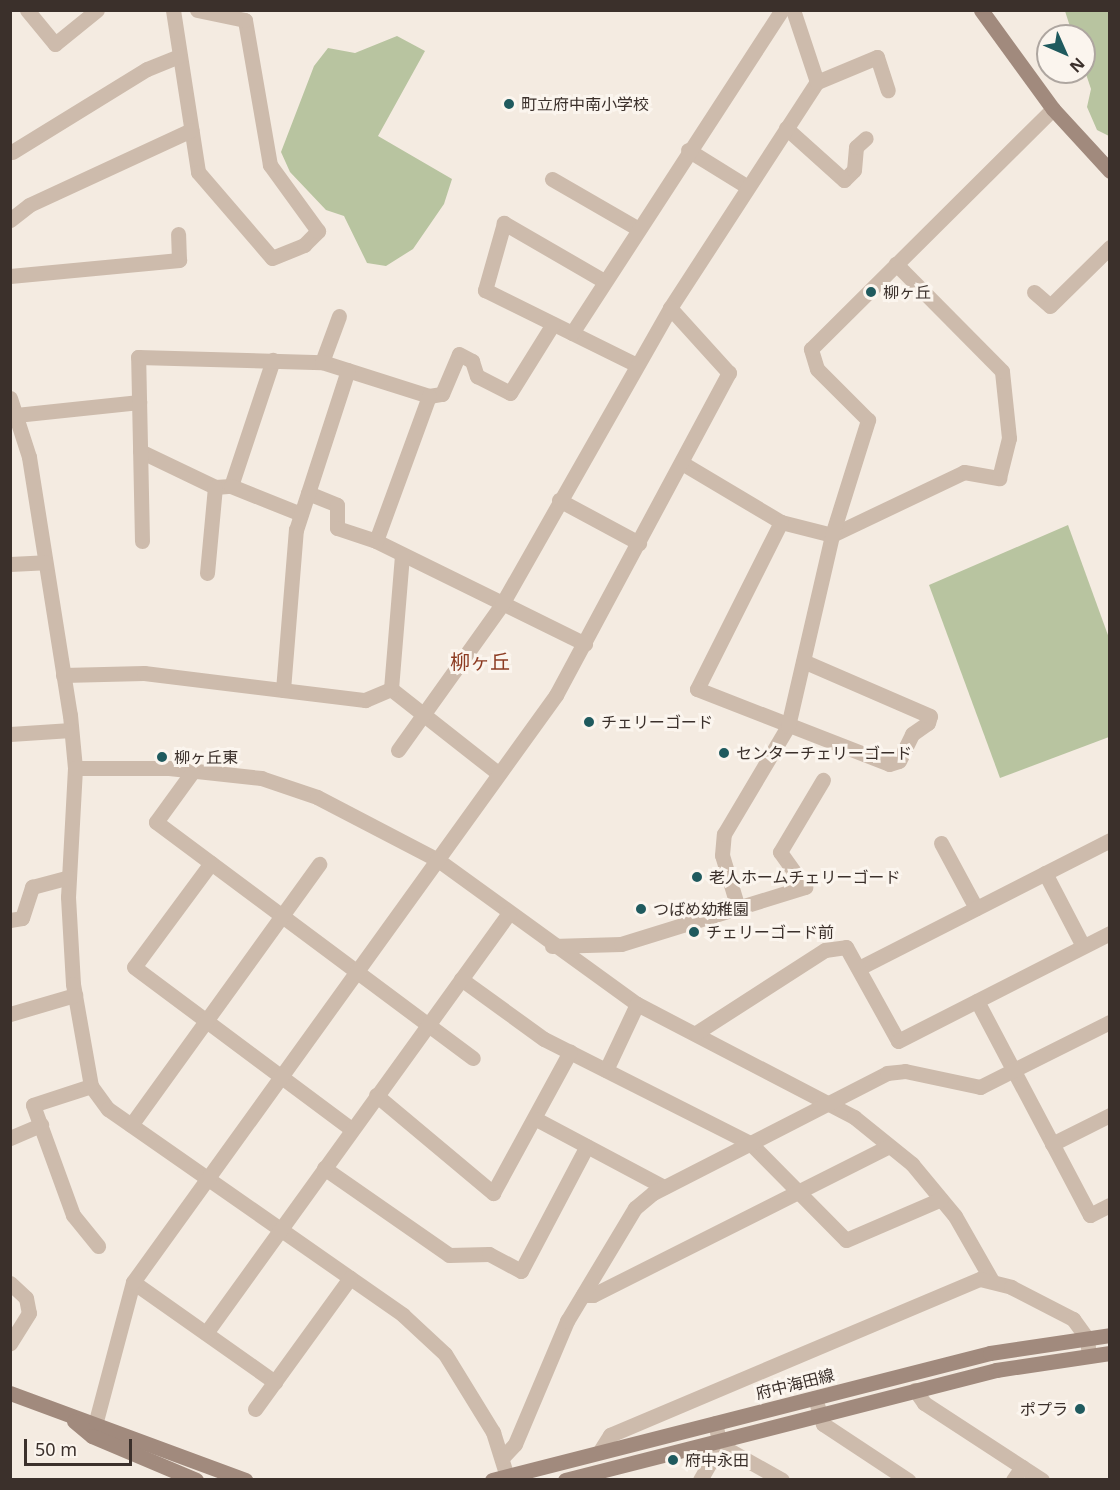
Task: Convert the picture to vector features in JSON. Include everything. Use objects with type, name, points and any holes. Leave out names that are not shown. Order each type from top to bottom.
[{"type":"main road","points":[[981,10],[1053,109],[1110,171]]},
{"type":"main road","name":"府中海田線","points":[[502,1478],[600,1451],[990,1353],[1110,1335]]},
{"type":"main road","points":[[565,1479],[720,1443],[996,1370],[1110,1353]]},
{"type":"main road","points":[[10,1393],[62,1412],[196,1479]]},
{"type":"main road","points":[[94,1430],[245,1479]]},
{"type":"street","points":[[27,10],[55,44],[97,10]]},
{"type":"street","points":[[173,10],[198,172],[272,258],[304,245],[318,231],[270,165],[245,20],[197,10]]},
{"type":"street","points":[[572,333],[636,228],[782,10]]},
{"type":"street","points":[[793,10],[817,82]]},
{"type":"street","points":[[12,152],[147,69],[180,56]]},
{"type":"street","points":[[398,750],[502,604],[670,308],[817,82],[877,57],[888,90]]},
{"type":"street","points":[[738,908],[722,855],[724,834],[788,726],[832,535],[868,420],[817,369],[811,349],[1053,109]]},
{"type":"street","points":[[786,128],[844,180],[854,170],[856,147],[866,138]]},
{"type":"street","points":[[10,219],[29,205],[191,130]]},
{"type":"street","points":[[688,150],[748,187]]},
{"type":"street","points":[[552,179],[636,228]]},
{"type":"street","points":[[604,281],[504,224],[485,290],[637,365]]},
{"type":"street","points":[[10,276],[179,260],[178,234]]},
{"type":"street","points":[[1034,292],[1050,306],[1110,247]]},
{"type":"street","points":[[681,463],[781,522],[832,535],[964,472],[999,478],[1008,438],[1002,371],[896,264]]},
{"type":"street","points":[[94,1430],[133,1282],[556,695],[729,374],[670,308]]},
{"type":"street","points":[[322,362],[339,316]]},
{"type":"street","points":[[142,541],[138,357],[322,362],[429,396],[442,394],[459,354],[472,361],[477,376],[510,393],[553,324]]},
{"type":"street","points":[[207,573],[223,487],[273,360]]},
{"type":"street","points":[[283,690],[301,514],[348,370]]},
{"type":"street","points":[[376,541],[429,396]]},
{"type":"street","points":[[10,398],[29,457],[71,730],[75,768],[69,877],[75,995],[91,1086],[108,1109],[350,1278],[446,1354],[470,1386],[502,1458],[502,1478]]},
{"type":"street","points":[[16,415],[139,402]]},
{"type":"street","points":[[140,451],[223,487],[301,514]]},
{"type":"street","points":[[308,493],[337,505],[337,528],[376,541],[402,556],[585,644]]},
{"type":"street","points":[[559,500],[639,543]]},
{"type":"street","points":[[781,522],[697,689],[889,764],[899,761],[912,734],[930,716],[803,661]]},
{"type":"street","points":[[391,689],[402,556]]},
{"type":"street","points":[[10,564],[45,562]]},
{"type":"street","points":[[63,675],[144,673],[365,700],[391,689]]},
{"type":"street","points":[[391,689],[499,774]]},
{"type":"street","points":[[10,734],[71,730]]},
{"type":"street","points":[[75,768],[193,771],[261,778],[318,797],[438,860],[552,946],[637,1004],[829,1102],[890,1146],[941,1198],[991,1279],[1073,1319],[1087,1338],[1089,1356]]},
{"type":"street","points":[[193,771],[156,822],[473,1058]]},
{"type":"street","points":[[552,946],[621,944],[805,887],[780,852],[823,780]]},
{"type":"street","points":[[858,968],[1110,840]]},
{"type":"street","points":[[941,843],[976,908]]},
{"type":"street","points":[[211,863],[134,967],[351,1129]]},
{"type":"street","points":[[131,1125],[319,864]]},
{"type":"street","points":[[1045,873],[1083,946]]},
{"type":"street","points":[[10,920],[22,918],[32,887],[69,877]]},
{"type":"street","points":[[206,1333],[351,1129],[509,914]]},
{"type":"street","points":[[696,1033],[825,950],[846,947],[898,1041],[1110,933]]},
{"type":"street","points":[[461,979],[570,1052],[750,1143],[803,1191],[846,1240],[941,1198]]},
{"type":"street","points":[[10,1014],[75,995]]},
{"type":"street","points":[[977,1001],[1090,1215],[1110,1205]]},
{"type":"street","points":[[606,1070],[637,1004]]},
{"type":"street","points":[[502,1458],[515,1444],[583,1295],[635,1208],[664,1187],[886,1073],[905,1071],[980,1087],[1110,1022]]},
{"type":"street","points":[[376,1095],[427,1132],[493,1193],[536,1119],[570,1052]]},
{"type":"street","points":[[91,1086],[33,1105],[73,1215],[98,1246]]},
{"type":"street","points":[[1052,1144],[1110,1114]]},
{"type":"street","points":[[536,1119],[664,1187]]},
{"type":"street","points":[[10,1138],[41,1125]]},
{"type":"street","points":[[324,1168],[449,1255],[489,1254],[521,1271],[587,1146]]},
{"type":"street","points":[[583,1295],[593,1295],[890,1146]]},
{"type":"street","points":[[255,1409],[350,1278]]},
{"type":"street","points":[[600,1451],[610,1435],[620,1430],[898,1310],[991,1279]]},
{"type":"street","points":[[133,1282],[275,1382]]},
{"type":"street","points":[[10,1283],[26,1298],[29,1313],[10,1342]]},
{"type":"street","points":[[915,1390],[924,1403],[1017,1473],[1042,1479]]},
{"type":"street","points":[[815,1398],[819,1415],[827,1427],[908,1479]]},
{"type":"street","points":[[700,1479],[720,1443],[715,1423]]},
{"type":"street","points":[[720,1443],[782,1479]]},
{"type":"green space","points":[[1065,11],[1109,11],[1109,136],[1097,130],[1087,107],[1091,89],[1089,84],[1096,84],[1096,24],[1069,24]]},
{"type":"green space","points":[[397,36],[425,51],[378,136],[452,179],[444,204],[413,249],[386,266],[367,263],[344,216],[326,210],[290,172],[281,152],[314,66],[328,48],[355,53]]},
{"type":"green space","points":[[1068,525],[1109,638],[1109,737],[1000,778],[929,585]]},
{"type":"place","name":"町立府中南小学校","points":[[509,104]]},
{"type":"place","name":"柳ヶ丘","points":[[871,292]]},
{"type":"place","name":"チェリーゴード","points":[[589,722]]},
{"type":"place","name":"センターチェリーゴード","points":[[724,753]]},
{"type":"place","name":"柳ヶ丘東","points":[[162,757]]},
{"type":"place","name":"老人ホームチェリーゴード","points":[[697,877]]},
{"type":"place","name":"つばめ幼稚園","points":[[641,909]]},
{"type":"place","name":"チェリーゴード前","points":[[694,932]]},
{"type":"place","name":"ポプラ","points":[[1080,1409]]},
{"type":"place","name":"府中永田","points":[[673,1460]]},
{"type":"district","name":"柳ヶ丘","points":[[480,661]]}]
